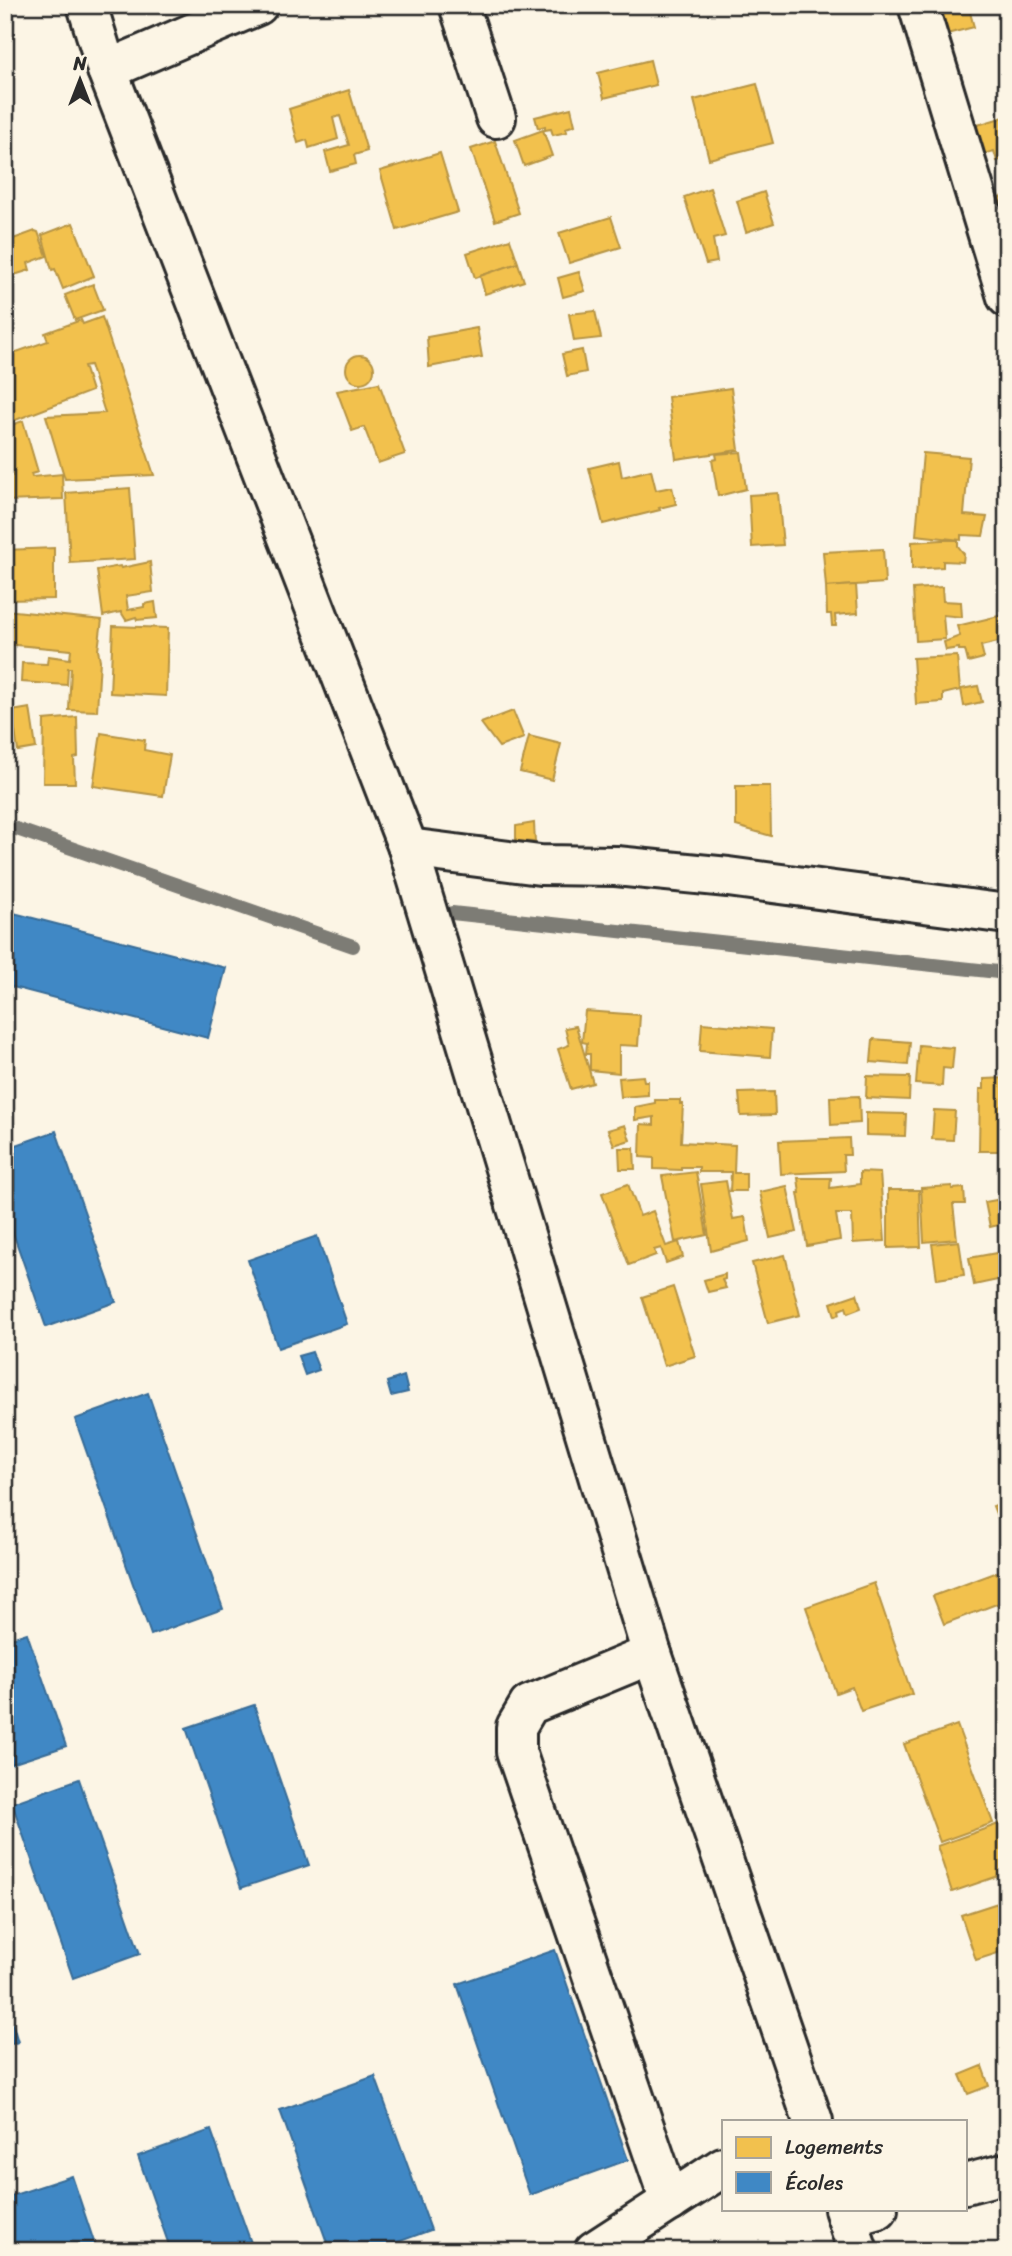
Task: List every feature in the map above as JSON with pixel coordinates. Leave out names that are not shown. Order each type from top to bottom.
[{"type":"street","points":[[87,5],[107,70],[408,848],[652,1654],[806,2118]]},
{"type":"street","points":[[107,70],[258,5]]},
{"type":"street","points":[[459,5],[496,118]]},
{"type":"street","points":[[918,5],[1007,297]]},
{"type":"street","points":[[408,848],[540,865],[617,866],[728,877],[1007,914]]},
{"type":"street","points":[[652,1654],[529,1705],[516,1727],[516,1752],[670,2202]]},
{"type":"street","points":[[594,2251],[722,2168]]},
{"type":"street","points":[[967,2183],[1007,2172]]},
{"type":"building: Logements","points":[[935,5],[968,5],[974,27],[943,35]]},
{"type":"building: Logements","points":[[994,5],[1007,5],[1007,15],[1001,18]]},
{"type":"building: Logements","points":[[650,60],[656,85],[604,98],[598,73]]},
{"type":"building: Logements","points":[[757,84],[773,143],[709,159],[694,100]]},
{"type":"building: Logements","points":[[349,90],[367,151],[354,155],[356,164],[330,171],[325,152],[349,145],[340,116],[333,118],[338,139],[309,148],[307,140],[298,143],[289,109]]},
{"type":"building: Logements","points":[[571,108],[575,125],[566,128],[567,132],[553,135],[551,129],[545,130],[545,126],[538,128],[535,117]]},
{"type":"building: Logements","points":[[1007,116],[1007,158],[997,161],[994,151],[980,155],[971,127]]},
{"type":"building: Logements","points":[[543,130],[552,156],[524,166],[515,140]]},
{"type":"building: Logements","points":[[495,141],[519,213],[495,221],[471,149]]},
{"type":"building: Logements","points":[[440,153],[458,212],[397,230],[380,171]]},
{"type":"building: Logements","points":[[710,188],[725,236],[713,239],[717,262],[706,264],[684,197]]},
{"type":"building: Logements","points":[[764,192],[774,223],[746,232],[737,201]]},
{"type":"building: Logements","points":[[1007,194],[1007,212],[998,199]]},
{"type":"building: Logements","points":[[611,217],[621,247],[569,263],[559,233]]},
{"type":"building: Logements","points":[[73,223],[94,276],[63,289],[55,269],[52,270],[42,235]]},
{"type":"building: Logements","points":[[38,232],[47,256],[28,263],[30,270],[5,278],[5,242]]},
{"type":"building: Logements","points":[[510,239],[518,263],[475,278],[467,253]]},
{"type":"building: Logements","points":[[518,263],[524,281],[485,294],[480,276]]},
{"type":"building: Logements","points":[[579,272],[585,291],[563,297],[558,278]]},
{"type":"building: Logements","points":[[93,284],[103,310],[75,320],[65,295]]},
{"type":"building: Logements","points":[[595,311],[601,338],[574,341],[569,314]]},
{"type":"building: Logements","points":[[102,317],[154,475],[65,479],[46,416],[105,413],[90,365],[84,366],[92,391],[5,424],[5,356],[48,341],[45,333],[81,320],[83,324]]},
{"type":"building: Logements","points":[[477,328],[482,357],[429,367],[427,337]]},
{"type":"building: Logements","points":[[582,350],[586,372],[567,376],[562,354]]},
{"type":"building: Logements","points":[[360,355],[370,359],[374,369],[370,379],[360,383],[350,379],[346,369],[350,359]]},
{"type":"building: Logements","points":[[379,383],[405,454],[378,463],[364,427],[352,431],[337,391]]},
{"type":"building: Logements","points":[[731,388],[739,450],[676,459],[668,397]]},
{"type":"building: Logements","points":[[23,421],[38,472],[31,474],[32,477],[62,474],[63,499],[5,501],[5,476],[13,476],[5,427]]},
{"type":"building: Logements","points":[[1007,426],[1007,452],[999,428]]},
{"type":"building: Logements","points":[[741,452],[746,489],[718,496],[712,460],[717,459],[716,454]]},
{"type":"building: Logements","points":[[923,453],[969,457],[964,515],[987,517],[983,536],[961,535],[961,540],[916,535]]},
{"type":"building: Logements","points":[[619,461],[622,477],[651,470],[656,490],[672,487],[676,504],[603,524],[589,468]]},
{"type":"building: Logements","points":[[130,488],[135,559],[70,563],[66,493]]},
{"type":"building: Logements","points":[[778,493],[783,545],[752,547],[749,495]]},
{"type":"building: Logements","points":[[958,540],[958,546],[964,554],[963,562],[943,561],[943,567],[912,569],[912,542]]},
{"type":"building: Logements","points":[[54,548],[54,599],[5,600],[5,550]]},
{"type":"building: Logements","points":[[883,549],[885,583],[826,587],[823,552]]},
{"type":"building: Logements","points":[[150,562],[153,592],[126,596],[128,610],[155,602],[157,618],[137,620],[136,617],[126,620],[121,612],[103,616],[97,570]]},
{"type":"building: Logements","points":[[856,585],[858,613],[835,615],[836,626],[832,626],[831,614],[827,614],[826,587]]},
{"type":"building: Logements","points":[[942,587],[943,601],[961,602],[962,617],[943,615],[945,639],[916,641],[913,589]]},
{"type":"building: Logements","points":[[5,610],[102,620],[98,650],[100,660],[97,711],[69,710],[71,668],[68,668],[67,685],[21,682],[22,663],[47,664],[48,656],[70,659],[71,650],[5,644]]},
{"type":"building: Logements","points":[[1007,614],[1007,640],[981,646],[984,658],[968,662],[965,650],[946,650],[944,642],[960,636],[957,626]]},
{"type":"building: Logements","points":[[113,626],[168,628],[166,696],[110,693]]},
{"type":"building: Logements","points":[[957,656],[960,690],[943,694],[943,702],[916,704],[913,658]]},
{"type":"building: Logements","points":[[978,686],[982,702],[964,706],[961,689]]},
{"type":"building: Logements","points":[[30,708],[36,748],[18,751],[12,711]]},
{"type":"building: Logements","points":[[513,711],[524,738],[499,747],[481,723]]},
{"type":"building: Logements","points":[[77,717],[78,757],[74,758],[75,783],[43,783],[44,720]]},
{"type":"building: Logements","points":[[101,733],[145,740],[144,750],[170,755],[163,796],[93,786]]},
{"type":"building: Logements","points":[[529,736],[561,744],[552,780],[520,772]]},
{"type":"building: Logements","points":[[736,786],[770,786],[771,836],[736,826]]},
{"type":"building: Logements","points":[[534,823],[535,842],[516,841],[516,826]]},
{"type":"building: Logements","points":[[585,1011],[640,1015],[638,1046],[619,1045],[619,1073],[590,1070],[590,1054],[586,1054],[587,1043],[582,1042]]},
{"type":"building: Logements","points":[[702,1023],[772,1029],[770,1057],[700,1051]]},
{"type":"building: Logements","points":[[576,1026],[593,1083],[571,1089],[558,1049],[569,1045],[565,1028]]},
{"type":"building: Logements","points":[[873,1039],[910,1042],[908,1065],[871,1062]]},
{"type":"building: Logements","points":[[919,1045],[954,1048],[952,1069],[943,1068],[942,1086],[916,1084]]},
{"type":"building: Logements","points":[[643,1076],[644,1081],[648,1081],[648,1095],[621,1097],[619,1078]]},
{"type":"building: Logements","points":[[867,1076],[910,1077],[909,1100],[866,1098]]},
{"type":"building: Logements","points":[[1007,1078],[1007,1151],[979,1151],[980,1089],[984,1089],[984,1079]]},
{"type":"building: Logements","points":[[774,1092],[775,1115],[741,1116],[739,1093]]},
{"type":"building: Logements","points":[[859,1096],[860,1123],[831,1125],[830,1097]]},
{"type":"building: Logements","points":[[655,1100],[680,1100],[680,1104],[683,1104],[681,1142],[735,1145],[734,1173],[746,1173],[746,1191],[730,1191],[731,1172],[699,1172],[699,1167],[681,1167],[681,1170],[654,1169],[654,1158],[640,1157],[641,1124],[654,1125],[654,1117],[635,1120],[635,1107],[655,1103]]},
{"type":"building: Logements","points":[[934,1110],[955,1111],[953,1140],[932,1139]]},
{"type":"building: Logements","points":[[866,1113],[906,1114],[905,1136],[866,1135]]},
{"type":"building: Logements","points":[[625,1125],[630,1140],[614,1145],[608,1130]]},
{"type":"building: Logements","points":[[849,1138],[850,1155],[843,1155],[844,1171],[781,1174],[779,1141]]},
{"type":"building: Logements","points":[[619,1148],[634,1148],[635,1169],[620,1169]]},
{"type":"building: Logements","points":[[1001,1158],[1007,1158],[1007,1188],[1001,1188]]},
{"type":"building: Logements","points":[[696,1172],[707,1235],[675,1242],[662,1176]]},
{"type":"building: Logements","points":[[860,1172],[880,1173],[885,1241],[853,1243],[852,1214],[836,1214],[840,1240],[807,1246],[798,1178],[831,1178],[830,1188],[860,1184]]},
{"type":"building: Logements","points":[[726,1181],[733,1219],[745,1217],[749,1241],[711,1251],[701,1184]]},
{"type":"building: Logements","points":[[628,1184],[640,1216],[653,1211],[666,1246],[679,1242],[683,1257],[666,1263],[661,1248],[654,1250],[656,1255],[629,1265],[602,1193]]},
{"type":"building: Logements","points":[[787,1186],[797,1232],[770,1238],[760,1192]]},
{"type":"building: Logements","points":[[952,1186],[952,1189],[964,1188],[965,1204],[953,1204],[957,1239],[924,1242],[921,1188]]},
{"type":"building: Logements","points":[[888,1190],[919,1190],[921,1247],[888,1248]]},
{"type":"building: Logements","points":[[1007,1198],[1007,1223],[990,1227],[985,1202]]},
{"type":"building: Logements","points":[[959,1241],[964,1275],[937,1279],[932,1244]]},
{"type":"building: Logements","points":[[1007,1251],[1007,1278],[974,1285],[969,1258]]},
{"type":"building: Logements","points":[[785,1255],[800,1315],[768,1323],[752,1263]]},
{"type":"building: Logements","points":[[725,1274],[725,1279],[722,1280],[726,1288],[708,1292],[704,1280]]},
{"type":"building: Logements","points":[[673,1287],[695,1356],[664,1366],[642,1297]]},
{"type":"building: Logements","points":[[857,1294],[861,1308],[848,1313],[846,1307],[839,1310],[840,1314],[835,1316],[831,1303]]},
{"type":"building: Logements","points":[[1007,1501],[1007,1533],[1004,1534],[993,1506]]},
{"type":"building: Logements","points":[[1003,1570],[1007,1581],[1007,1600],[944,1624],[933,1596]]},
{"type":"building: Logements","points":[[874,1583],[912,1694],[861,1711],[852,1687],[836,1693],[806,1607]]},
{"type":"building: Logements","points":[[957,1725],[993,1823],[940,1842],[904,1744]]},
{"type":"building: Logements","points":[[1007,1821],[1007,1873],[952,1892],[937,1846]]},
{"type":"building: Logements","points":[[1007,1900],[1007,1950],[976,1960],[961,1915]]},
{"type":"building: Logements","points":[[982,2066],[989,2086],[968,2094],[960,2075]]},
{"type":"building: Écoles","points":[[6,911],[226,968],[208,1038],[5,985]]},
{"type":"building: Écoles","points":[[56,1131],[116,1302],[46,1327],[5,1210],[5,1149]]},
{"type":"building: Écoles","points":[[317,1236],[347,1324],[278,1348],[248,1260]]},
{"type":"building: Écoles","points":[[312,1352],[319,1370],[305,1375],[298,1356]]},
{"type":"building: Écoles","points":[[404,1376],[408,1392],[391,1396],[387,1382]]},
{"type":"building: Écoles","points":[[148,1393],[223,1609],[151,1635],[75,1419]]},
{"type":"building: Écoles","points":[[27,1633],[66,1746],[5,1766],[5,1640]]},
{"type":"building: Écoles","points":[[254,1705],[309,1865],[241,1888],[186,1728]]},
{"type":"building: Écoles","points":[[79,1779],[140,1954],[73,1978],[12,1803]]},
{"type":"building: Écoles","points":[[555,1950],[628,2160],[530,2195],[457,1984]]},
{"type":"building: Écoles","points":[[5,2002],[18,2042],[5,2046]]},
{"type":"building: Écoles","points":[[375,2076],[431,2230],[373,2251],[330,2251],[280,2110]]},
{"type":"building: Écoles","points":[[211,2130],[254,2251],[171,2251],[138,2156]]},
{"type":"building: Écoles","points":[[72,2176],[97,2251],[15,2251],[5,2223],[5,2198]]},
{"type":"waterway","points":[[5,825],[353,946]]},
{"type":"waterway","points":[[452,913],[1007,973]]}]
